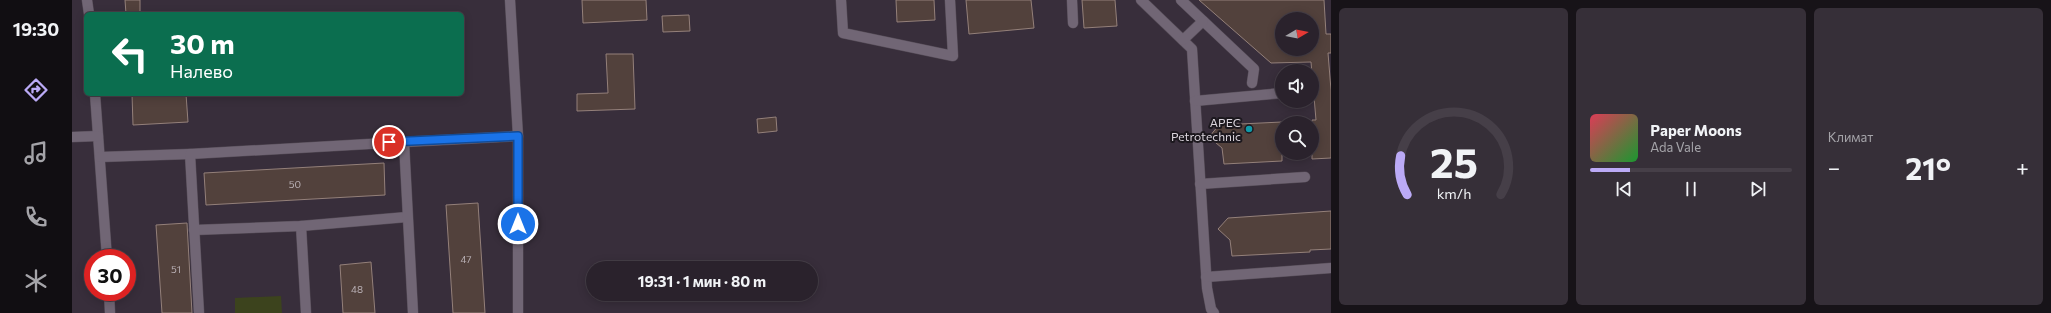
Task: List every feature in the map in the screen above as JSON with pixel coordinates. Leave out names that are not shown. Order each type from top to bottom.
[{"type":"street","points":[[87,0],[88,12]]},
{"type":"street","points":[[510,0],[518,136],[518,313]]},
{"type":"street","points":[[841,0],[843,34],[953,56],[950,0]]},
{"type":"street","points":[[1072,0],[1073,23]]},
{"type":"street","points":[[1141,0],[1192,49],[1206,278],[1211,309],[1214,313]]},
{"type":"street","points":[[1181,0],[1254,69],[1252,83]]},
{"type":"street","points":[[1183,40],[1203,22]]},
{"type":"street","points":[[1195,101],[1275,94]]},
{"type":"street","points":[[95,96],[106,249]]},
{"type":"street","points":[[72,137],[98,136]]},
{"type":"street","points":[[100,157],[190,154],[518,136]]},
{"type":"street","points":[[404,142],[413,313]]},
{"type":"street","points":[[190,154],[199,313]]},
{"type":"street","points":[[1200,184],[1304,178]]},
{"type":"street","points":[[194,230],[301,226],[407,217]]},
{"type":"street","points":[[301,226],[306,313]]},
{"type":"street","points":[[1206,278],[1331,268]]},
{"type":"street","points":[[109,301],[110,313]]},
{"type":"green space","points":[[281,296],[282,313],[235,313],[235,298]]},
{"type":"building","points":[[125,0],[140,0],[140,12],[126,12]]},
{"type":"building","points":[[582,0],[646,0],[647,20],[583,23]]},
{"type":"building","points":[[896,0],[934,0],[935,20],[897,22]]},
{"type":"building","points":[[966,0],[1031,0],[1034,28],[969,34]]},
{"type":"building","points":[[1082,0],[1115,0],[1117,26],[1084,28]]},
{"type":"building","points":[[1199,0],[1324,0],[1326,34],[1331,34],[1331,53],[1328,53],[1331,90],[1331,158],[1319,159],[1319,116],[1316,116],[1315,108],[1319,108],[1319,64],[1311,64],[1311,62],[1271,63]]},
{"type":"building","points":[[689,15],[690,31],[663,32],[662,16]]},
{"type":"building","points":[[606,54],[633,54],[635,109],[577,111],[577,94],[608,93]]},
{"type":"building","points":[[132,96],[186,96],[188,122],[133,125]]},
{"type":"building","points":[[776,117],[777,131],[758,133],[757,119]]},
{"type":"building","points":[[1275,122],[1275,160],[1282,161],[1224,164],[1222,148],[1209,137],[1219,125]]},
{"type":"building","points":[[384,163],[385,195],[206,205],[204,173]]},
{"type":"building","points":[[478,203],[485,313],[453,313],[446,205]]},
{"type":"building","points":[[1331,211],[1331,249],[1310,250],[1310,252],[1232,256],[1230,240],[1218,229],[1228,218]]},
{"type":"building","points":[[187,223],[192,313],[162,313],[156,225]]},
{"type":"building","points":[[371,262],[375,313],[343,313],[340,265]]},
{"type":"place","name":"APEC Petrotechnic","points":[[1249,129]]},
{"type":"route","points":[[389,142],[518,136],[518,224]]}]
